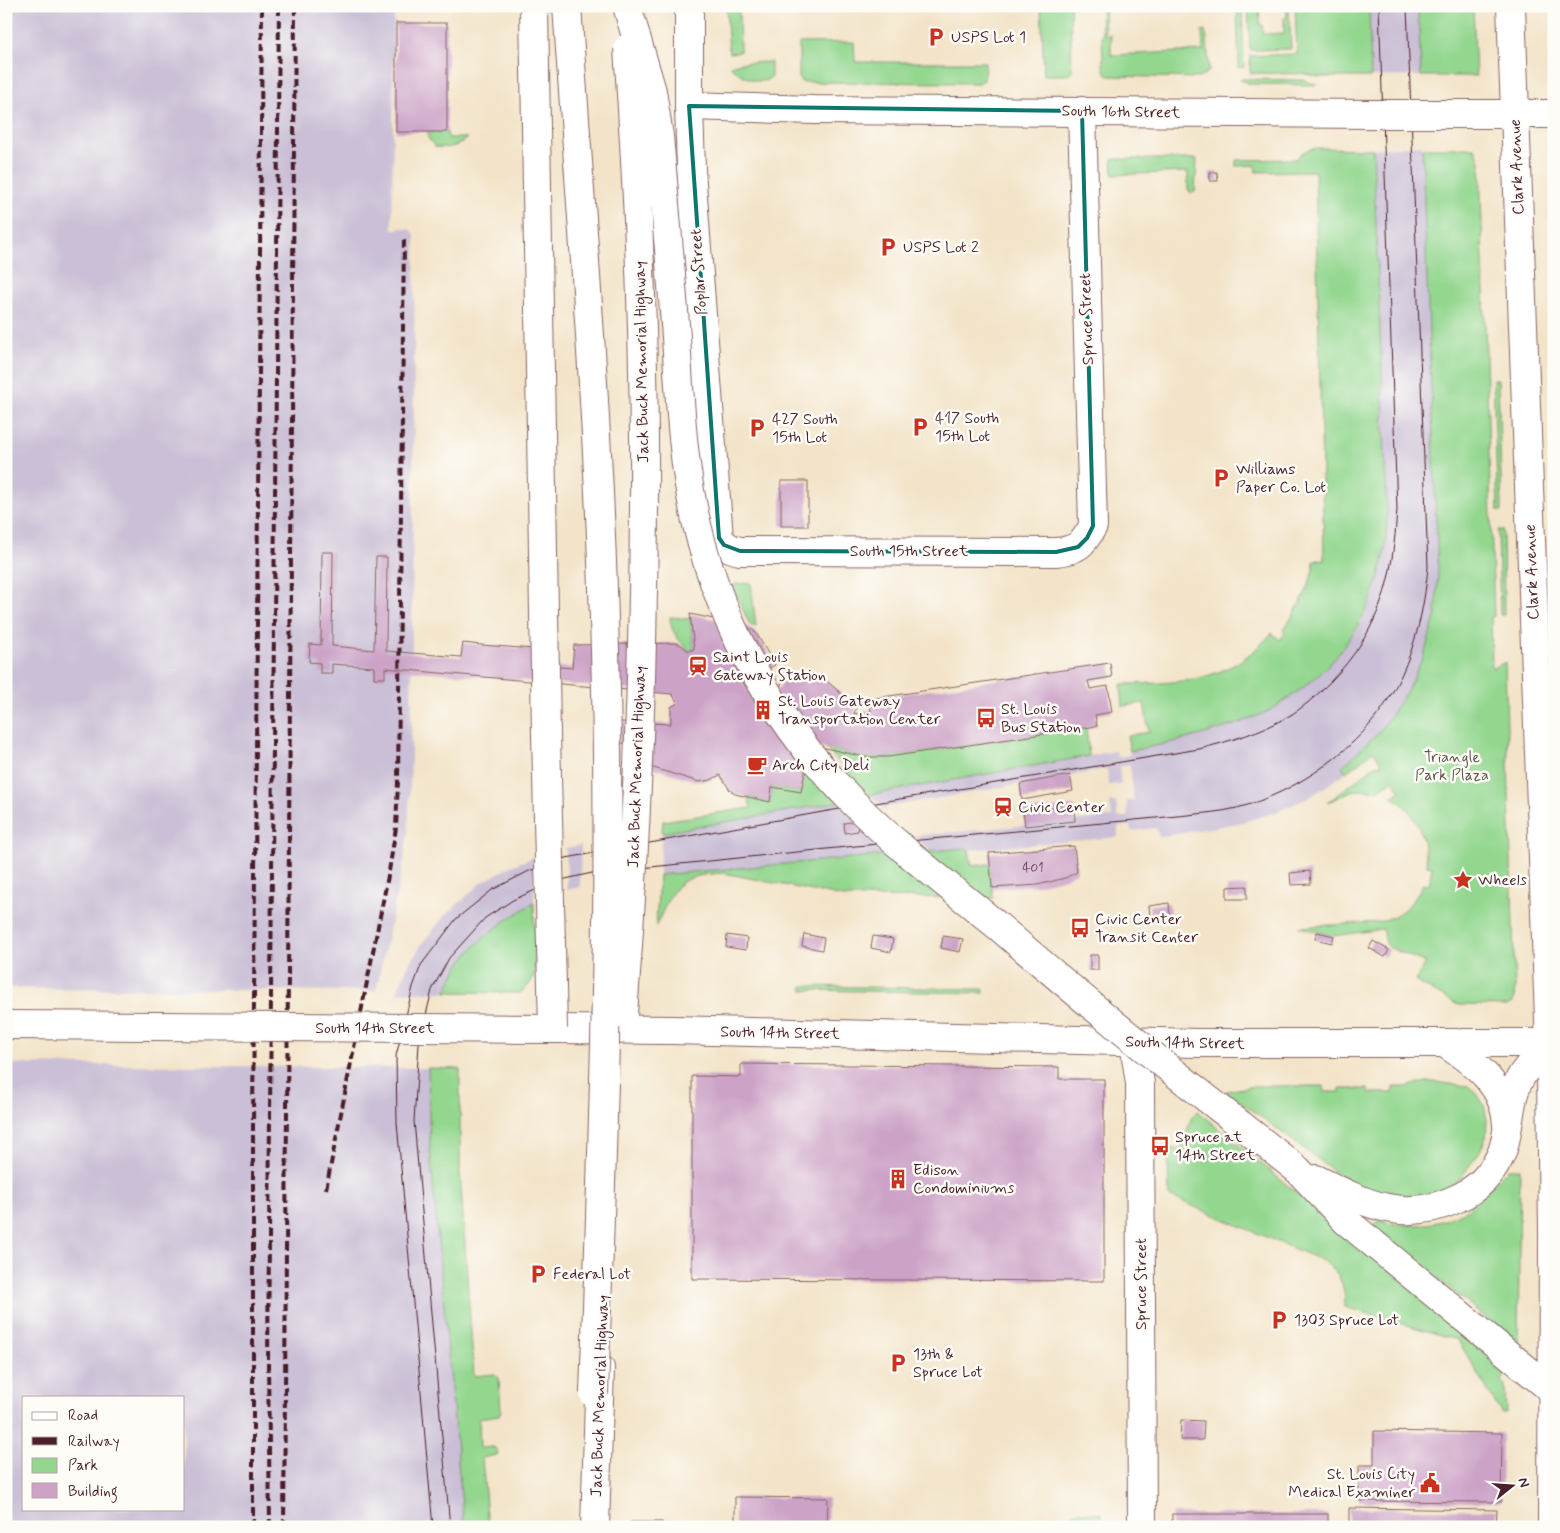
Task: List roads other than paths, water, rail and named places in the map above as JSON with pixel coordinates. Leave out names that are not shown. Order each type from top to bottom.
[{"type":"main road","points":[[534,6],[542,583],[553,1029]]},
{"type":"main road","name":"Jack Buck Memorial Highway","points":[[567,6],[594,395],[604,600],[606,703],[608,902],[593,1527]]},
{"type":"main road","points":[[626,6],[640,44],[652,91],[659,136],[683,448],[697,526],[725,610],[763,687],[812,757],[862,811],[918,861],[1088,1004],[1298,1170],[1346,1221],[1553,1391]]},
{"type":"main road","name":"Jack Buck Memorial Highway","points":[[593,1527],[605,1263],[625,992],[638,768],[644,547],[644,389],[640,259],[626,6]]},
{"type":"main road","name":"Poplar Street","points":[[689,6],[691,170],[719,538]]},
{"type":"main road","name":"Clark Avenue","points":[[1511,6],[1552,1043],[1552,1527]]},
{"type":"main road","name":"South 16th Street","points":[[689,106],[814,110],[1554,114]]},
{"type":"main road","name":"Spruce Street","points":[[1082,111],[1092,526]]},
{"type":"main road","name":"South 15th Street","points":[[719,538],[724,545],[740,551],[1056,552],[1068,551],[1078,547],[1086,538],[1092,526]]},
{"type":"main road","name":"South 14th Street","points":[[6,1025],[580,1029],[1134,1042],[1552,1043]]},
{"type":"main road","name":"Spruce Street","points":[[1134,1042],[1140,1084],[1142,1527]]},
{"type":"main road","points":[[1444,1042],[1466,1056],[1487,1077],[1504,1104],[1507,1130]]},
{"type":"main road","points":[[1298,1170],[1354,1199],[1380,1207],[1403,1211],[1420,1211],[1446,1204],[1469,1193],[1482,1183],[1495,1167],[1502,1150],[1514,1095],[1522,1076],[1535,1058],[1552,1043]]},
{"type":"tram line","points":[[433,1527],[397,1123],[396,1056],[413,987],[421,965],[456,919],[492,890],[529,871],[566,858],[828,811],[1199,749],[1234,739],[1267,727],[1300,709],[1330,682],[1361,643],[1373,623],[1387,581],[1392,558],[1397,509],[1379,6]]},
{"type":"tram line","points":[[450,1527],[414,1121],[419,1044],[432,990],[449,958],[485,918],[513,900],[542,887],[561,880],[592,873],[1188,815],[1237,808],[1282,791],[1325,765],[1363,732],[1379,713],[1392,693],[1400,678],[1417,632],[1424,600],[1428,567],[1407,6]]},
{"type":"railway","points":[[253,1527],[253,1122],[262,6]]},
{"type":"railway","points":[[270,1527],[268,1362],[279,6]]},
{"type":"railway","points":[[284,1527],[295,6]]},
{"type":"railway","points":[[326,1189],[396,828],[404,237]]},
{"type":"place","name":"USPS Lot 1","points":[[936,37]]},
{"type":"place","name":"USPS Lot 2","points":[[888,247]]},
{"type":"place","name":"417 South 15th Lot","points":[[920,427]]},
{"type":"place","name":"427 South 15th Lot","points":[[757,428]]},
{"type":"place","name":"Williams Paper Co. Lot","points":[[1221,478]]},
{"type":"place","name":"Saint Louis Gateway Station","points":[[698,666]]},
{"type":"place","name":"St. Louis Gateway Transportation Center","points":[[763,710]]},
{"type":"place","name":"St. Louis Bus Station","points":[[986,718]]},
{"type":"place","name":"Arch City Deli","points":[[757,765]]},
{"type":"place","name":"Civic Center","points":[[1003,807]]},
{"type":"place","name":"Wheels","points":[[1463,880]]},
{"type":"place","name":"Civic Center Transit Center","points":[[1080,928]]},
{"type":"place","name":"Spruce at 14th Street","points":[[1160,1146]]},
{"type":"place","name":"Edison Condominiums","points":[[898,1179]]},
{"type":"place","name":"Federal Lot","points":[[538,1274]]},
{"type":"place","name":"1303 Spruce Lot","points":[[1279,1320]]},
{"type":"place","name":"13th & Spruce Lot","points":[[898,1363]]},
{"type":"place","name":"St. Louis City Medical Examiner","points":[[1430,1483]]},
{"type":"park label","name":"Triangle Park Plaza","points":[[1452,766]]}]
